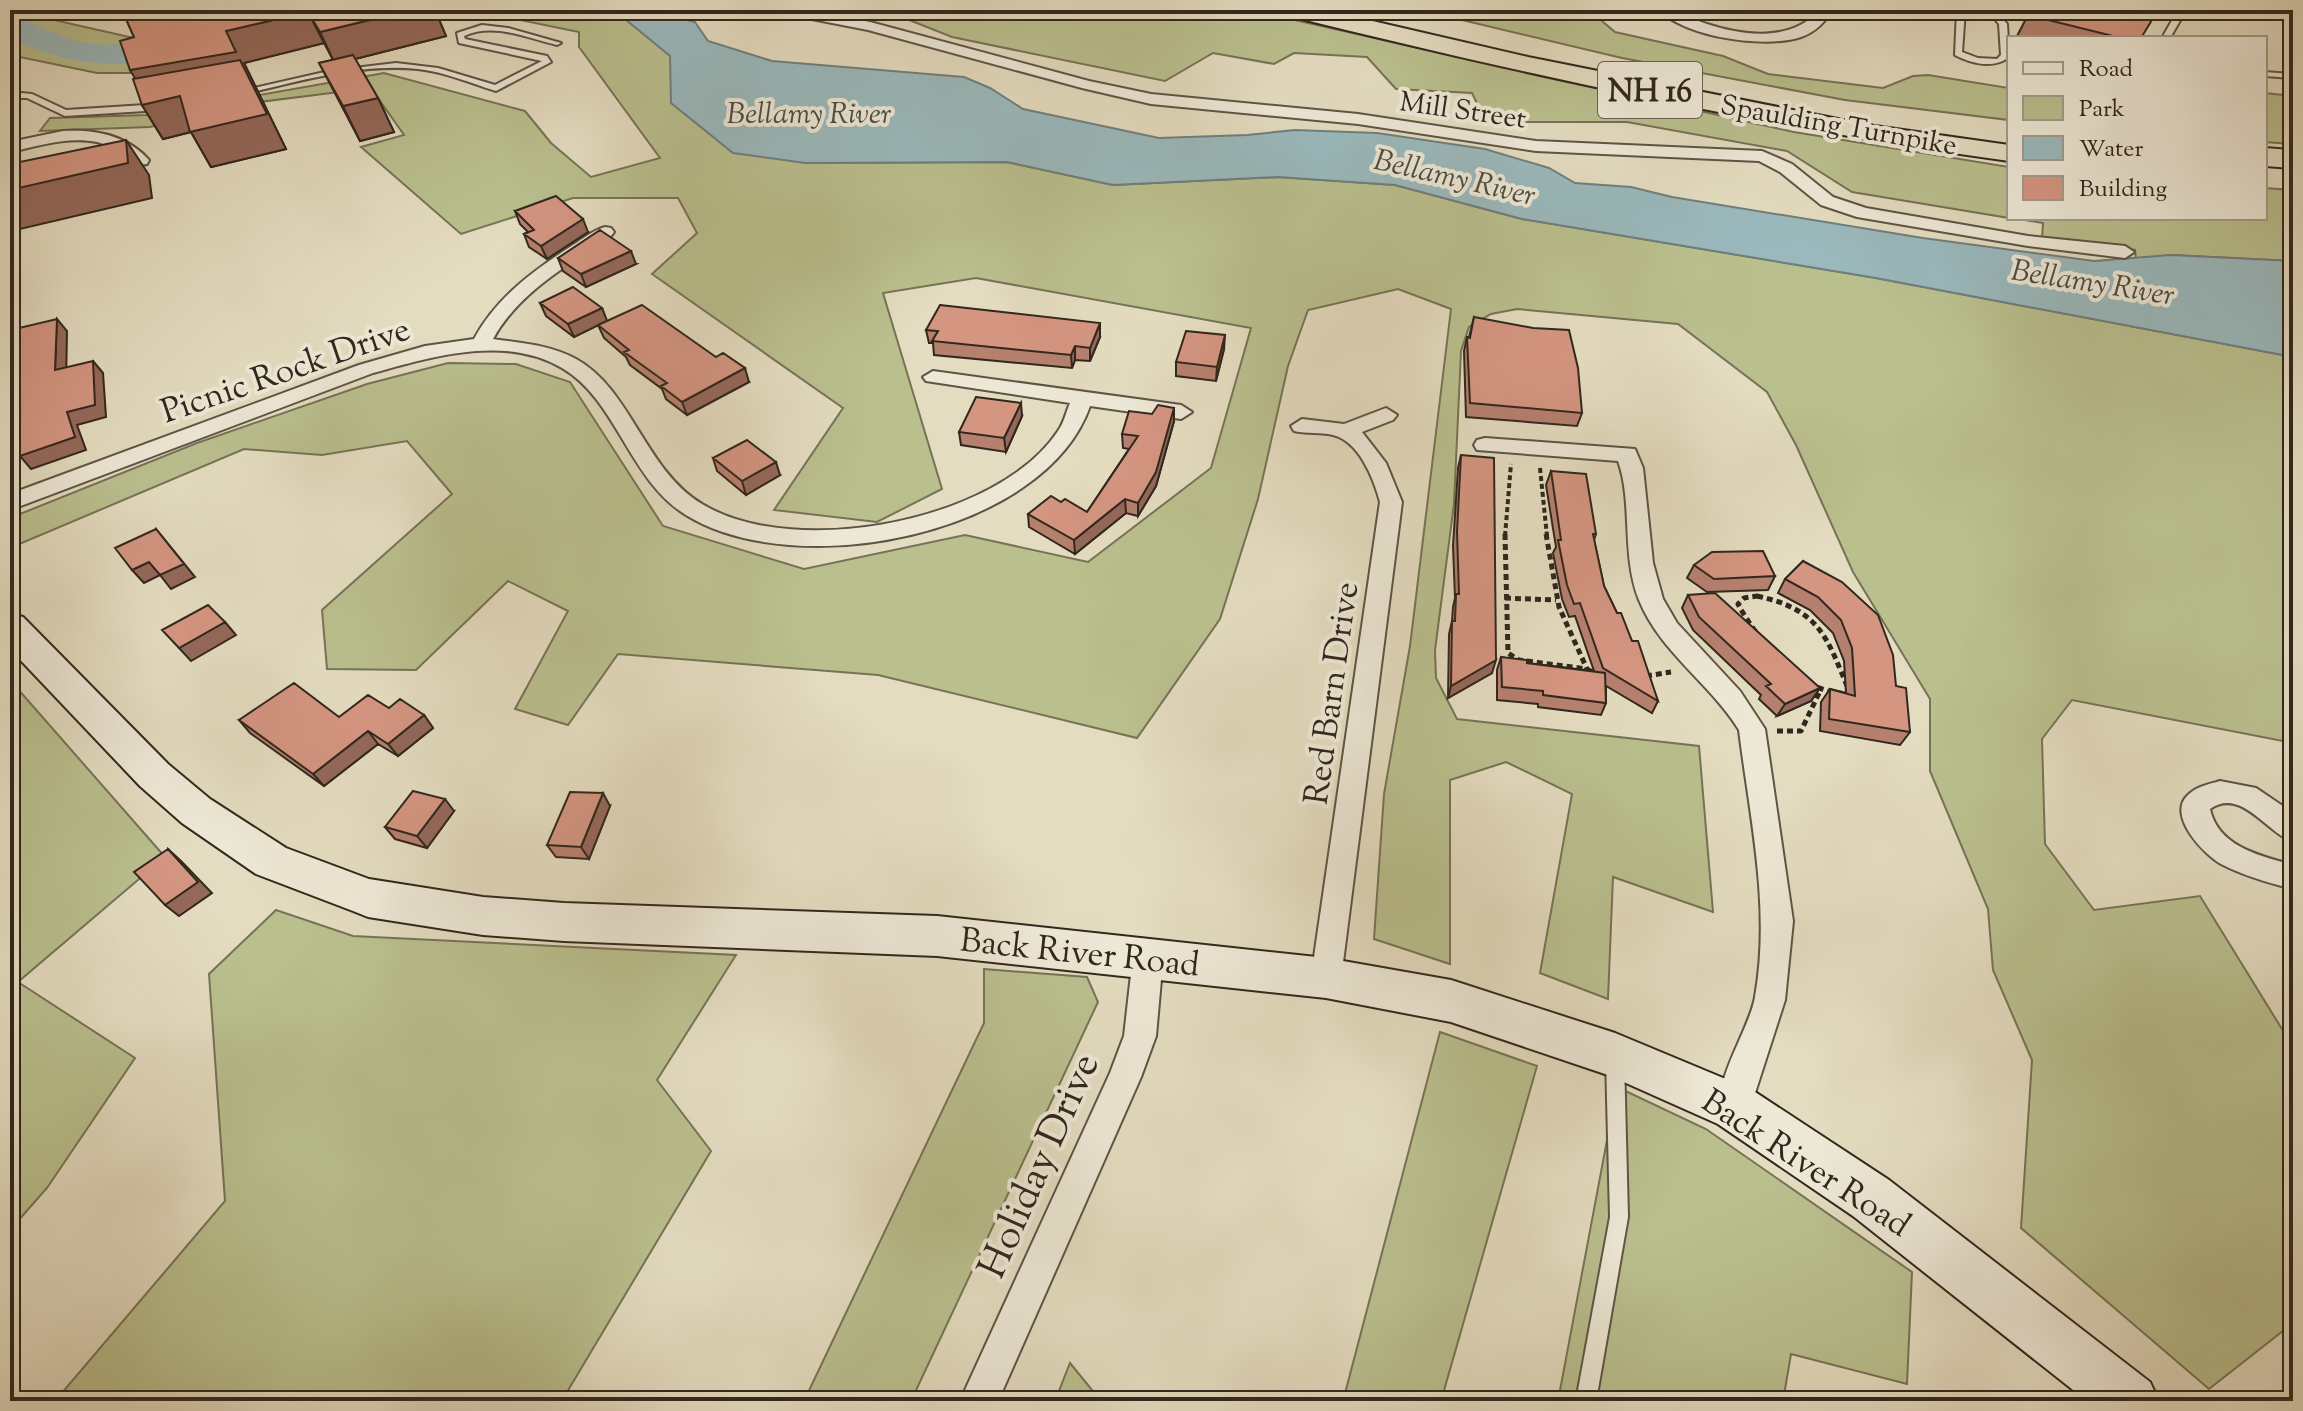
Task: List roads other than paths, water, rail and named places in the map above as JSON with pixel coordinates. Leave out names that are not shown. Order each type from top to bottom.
[{"type":"highway","name":"Spaulding Turnpike","points":[[1294,10],[1528,65],[1868,133],[2007,153]]},
{"type":"highway","name":"Spaulding Turnpike","points":[[1367,10],[1733,91],[2007,132]]},
{"type":"highway","points":[[2267,157],[2293,159]]},
{"type":"highway","points":[[2267,177],[2293,179]]},
{"type":"street","points":[[99,10],[136,10]]},
{"type":"street","name":"Mill Street","points":[[786,10],[870,26],[1087,85],[1151,99],[1358,119],[1536,146],[1762,156],[1786,168],[1827,201],[1863,213],[2028,241],[2125,252]]},
{"type":"street","points":[[1666,10],[1704,27],[1764,38],[1802,33],[1821,20],[1826,10]]},
{"type":"street","points":[[10,147],[92,135],[118,141],[141,160]]},
{"type":"street","points":[[481,344],[491,323],[518,293],[605,232]]},
{"type":"street","name":"Picnic Rock Drive","points":[[10,502],[396,359],[481,344],[532,350],[571,364],[598,387],[668,490],[696,512],[735,528],[796,538],[834,539],[902,528],[935,519],[1012,485],[1066,436],[1082,398]]},
{"type":"street","points":[[933,377],[1181,412]]},
{"type":"street","points":[[1302,426],[1346,431],[1386,415]]},
{"type":"street","name":"Red Barn Drive","points":[[1326,978],[1391,502],[1384,479],[1360,444],[1346,431]]},
{"type":"street","points":[[1498,446],[1627,454],[1632,468],[1647,587],[1658,614],[1741,708],[1752,729],[1778,921],[1770,1000],[1742,1076],[1735,1107]]},
{"type":"street","name":"Back River Road","points":[[10,626],[154,775],[196,811],[271,861],[368,898],[483,916],[937,936],[1326,978],[1451,1001],[1615,1055],[1735,1107],[1871,1198],[2131,1401]]},
{"type":"street","points":[[2293,830],[2276,814],[2251,799],[2226,790],[2207,794],[2195,805],[2196,822],[2209,840],[2230,856],[2293,877]]},
{"type":"street","name":"Holiday Drive","points":[[979,1401],[1125,1077],[1140,1036],[1148,957]]},
{"type":"lane","points":[[1961,10],[1958,53],[1974,60],[1991,62],[2000,61],[2007,55],[2003,24],[1991,10]]},
{"type":"lane","points":[[2167,36],[2182,10]]},
{"type":"lane","points":[[226,95],[362,70],[401,66],[432,69],[496,88],[547,62],[544,58],[462,41],[460,35],[472,29],[491,28],[557,43]]},
{"type":"lane","points":[[2267,74],[2293,76]]},
{"type":"lane","points":[[10,95],[29,96],[65,113],[96,114],[170,105]]},
{"type":"lane","points":[[1586,1401],[1619,1217],[1615,1055]]},
{"type":"water","name":"Bellamy River","points":[[614,10],[650,10],[695,22],[708,41],[772,61],[964,77],[990,88],[1023,109],[1159,138],[1295,130],[1377,133],[1485,149],[1549,168],[1575,183],[1631,187],[1672,197],[1923,238],[2094,261],[2171,255],[2293,261],[2293,357],[1876,278],[1522,219],[1395,185],[1278,177],[1113,185],[1007,162],[805,163],[733,153],[671,103],[670,56]]},
{"type":"waterway","name":"Bellamy River","points":[[540,10],[560,14],[609,10]]},
{"type":"waterway","name":"Bellamy River","points":[[10,25],[49,43],[91,53],[135,55],[178,49]]}]
